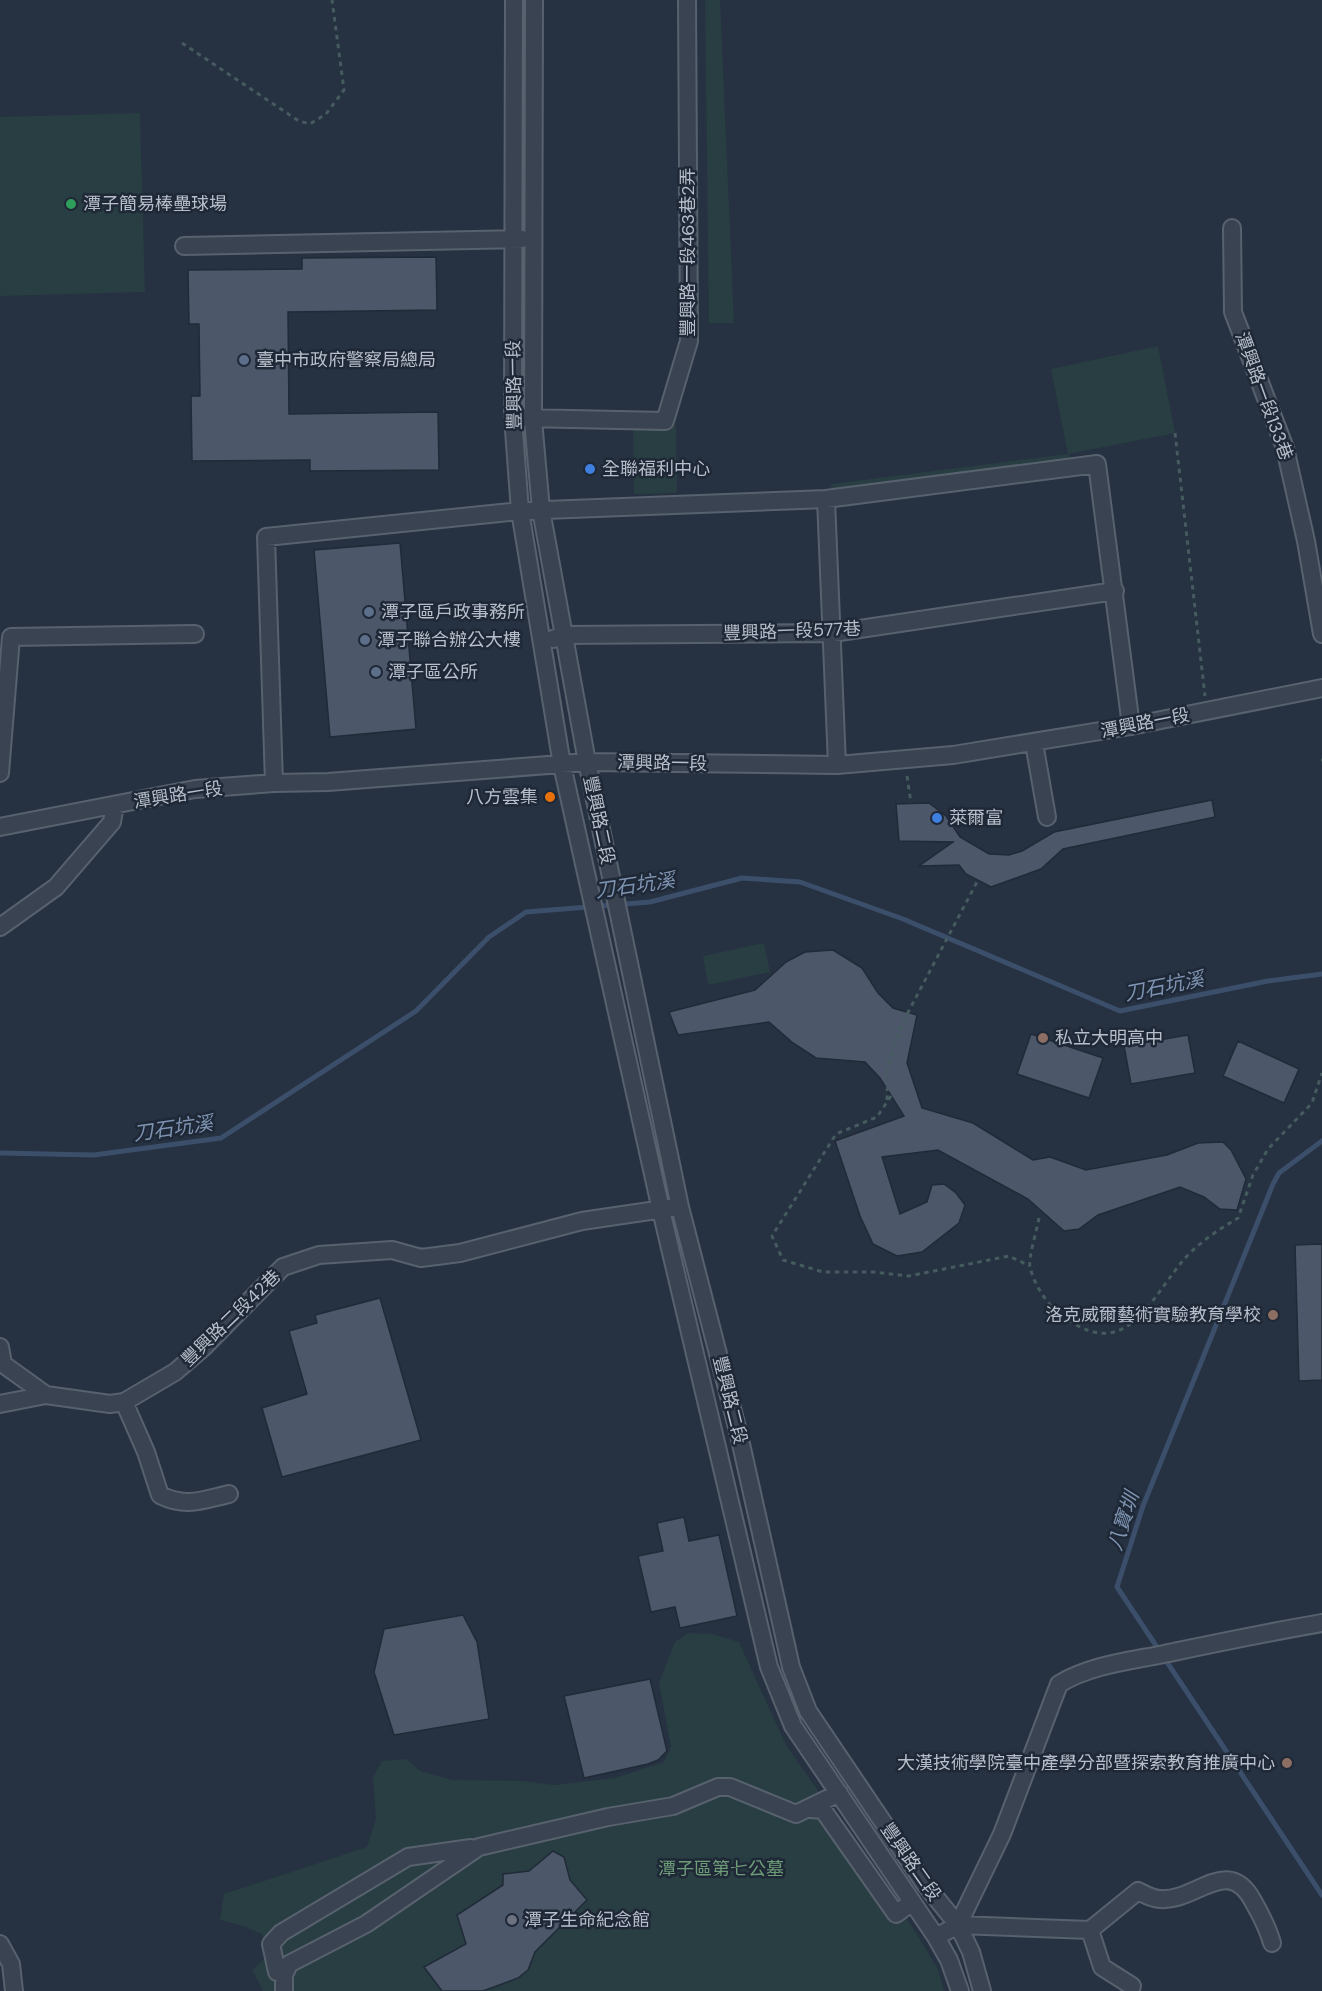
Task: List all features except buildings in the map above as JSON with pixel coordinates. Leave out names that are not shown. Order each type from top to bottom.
[{"type":"street","name":"豐興路一段","points":[[514,0],[513,417],[520,511],[562,765]]},
{"type":"street","name":"豐興路一段","points":[[534,0],[533,420],[541,510],[586,762]]},
{"type":"street","name":"豐興路一段463巷2弄","points":[[513,417],[533,420],[665,421],[689,341],[687,0]]},
{"type":"street","name":"潭興路一段133巷","points":[[1232,228],[1233,312],[1285,448],[1306,541],[1322,634]]},
{"type":"street","points":[[184,246],[532,239]]},
{"type":"street","points":[[274,783],[267,537],[520,511],[826,499],[1096,464],[1115,591],[1131,726]]},
{"type":"street","points":[[826,499],[837,765]]},
{"type":"street","name":"豐興路一段577巷","points":[[541,644],[563,635],[833,633],[1115,591]]},
{"type":"street","points":[[0,773],[11,637],[195,634]]},
{"type":"street","name":"潭興路一段","points":[[0,827],[195,789],[274,783],[328,782],[586,762],[837,765],[904,759],[1034,743],[1322,688]]},
{"type":"street","points":[[1034,743],[1047,817]]},
{"type":"street","name":"豐興路二段","points":[[586,762],[680,1207],[739,1436],[795,1678],[814,1721],[924,1883],[958,1925],[971,1952],[982,1991]]},
{"type":"street","name":"豐興路二段","points":[[562,765],[661,1210],[769,1667],[794,1726],[936,1937],[949,1960],[960,1991]]},
{"type":"street","points":[[0,927],[56,888],[112,822],[116,805]]},
{"type":"street","name":"豐興路二段42巷","points":[[124,1402],[175,1372],[203,1348],[284,1267],[319,1255],[392,1250],[421,1258],[460,1252],[582,1221],[680,1207]]},
{"type":"street","points":[[0,1347],[3,1364],[46,1395]]},
{"type":"street","points":[[0,1404],[46,1395],[110,1404],[124,1402],[146,1452],[160,1495],[176,1503],[186,1503],[229,1494]]},
{"type":"street","points":[[958,1925],[1002,1834],[1059,1684],[1072,1676],[1153,1656],[1322,1623]]},
{"type":"street","points":[[284,1983],[274,1966],[271,1944],[281,1932],[408,1857],[479,1847],[608,1817],[673,1806],[718,1786],[730,1786],[796,1814],[838,1793]]},
{"type":"street","points":[[810,1809],[823,1810],[896,1914],[912,1902]]},
{"type":"street","points":[[284,1983],[289,1964],[366,1924],[479,1847]]},
{"type":"street","points":[[936,1937],[958,1925],[1090,1930],[1138,1891],[1159,1899],[1186,1895],[1219,1880],[1233,1880],[1246,1888],[1268,1929],[1272,1943]]},
{"type":"street","points":[[1090,1930],[1102,1967],[1132,1986]]},
{"type":"street","points":[[0,1944],[11,1964],[15,1991]]},
{"type":"path","points":[[182,43],[299,121],[310,124],[326,114],[344,90],[332,0]]},
{"type":"path","points":[[1174,432],[1208,711]]},
{"type":"path","points":[[904,759],[911,803]]},
{"type":"path","points":[[887,1101],[888,1063],[922,981],[978,880]]},
{"type":"path","points":[[1039,1218],[1030,1266],[1046,1303],[1069,1322],[1098,1334],[1127,1328],[1142,1316],[1182,1261],[1217,1231],[1238,1218],[1253,1175],[1268,1149],[1312,1103],[1322,1073]]},
{"type":"path","points":[[891,1095],[877,1117],[836,1134],[772,1236],[783,1260],[823,1272],[873,1272],[909,1276],[1009,1256],[1030,1266]]},
{"type":"green space","points":[[705,0],[720,0],[734,323],[709,323]]},
{"type":"green space","name":"潭子簡易棒壘球場","points":[[140,113],[145,292],[0,296],[0,117]]},
{"type":"green space","points":[[1158,346],[1175,433],[1069,454],[1069,467],[826,499],[832,484],[1068,454],[1051,369]]},
{"type":"green space","points":[[676,425],[677,493],[634,494],[633,426]]},
{"type":"green space","points":[[764,943],[770,972],[708,985],[703,956]]},
{"type":"green space","name":"潭子區第七公墓","points":[[688,1633],[713,1634],[739,1642],[786,1745],[903,1912],[938,1969],[944,1991],[263,1991],[252,1970],[267,1956],[262,1934],[220,1920],[224,1894],[367,1847],[376,1819],[373,1777],[382,1761],[407,1759],[420,1771],[452,1780],[521,1781],[555,1785],[615,1778],[664,1762],[671,1746],[659,1683],[675,1642]]},
{"type":"waterway","name":"刀石坑溪","points":[[0,1153],[94,1155],[221,1138],[416,1011],[489,937],[526,912],[650,902],[742,878],[800,882],[903,919],[1120,1011],[1268,981],[1322,974]]},
{"type":"waterway","name":"八寶圳","points":[[1322,1141],[1279,1173],[1273,1184],[1143,1506],[1117,1587],[1322,1895]]},
{"type":"place","name":"潭子簡易棒壘球場","points":[[71,204]]},
{"type":"place","name":"臺中市政府警察局總局","points":[[244,360]]},
{"type":"place","name":"全聯福利中心","points":[[590,469]]},
{"type":"place","name":"潭子區戶政事務所","points":[[369,612]]},
{"type":"place","name":"潭子聯合辦公大樓","points":[[365,640]]},
{"type":"place","name":"潭子區公所","points":[[376,672]]},
{"type":"place","name":"八方雲集","points":[[550,797]]},
{"type":"place","name":"萊爾富","points":[[937,818]]},
{"type":"place","name":"私立大明高中","points":[[1043,1038]]},
{"type":"place","name":"洛克威爾藝術實驗教育學校","points":[[1273,1315]]},
{"type":"place","name":"大漢技術學院臺中產學分部暨探索教育推廣中心","points":[[1287,1763]]},
{"type":"place","name":"潭子生命紀念館","points":[[512,1920]]}]
